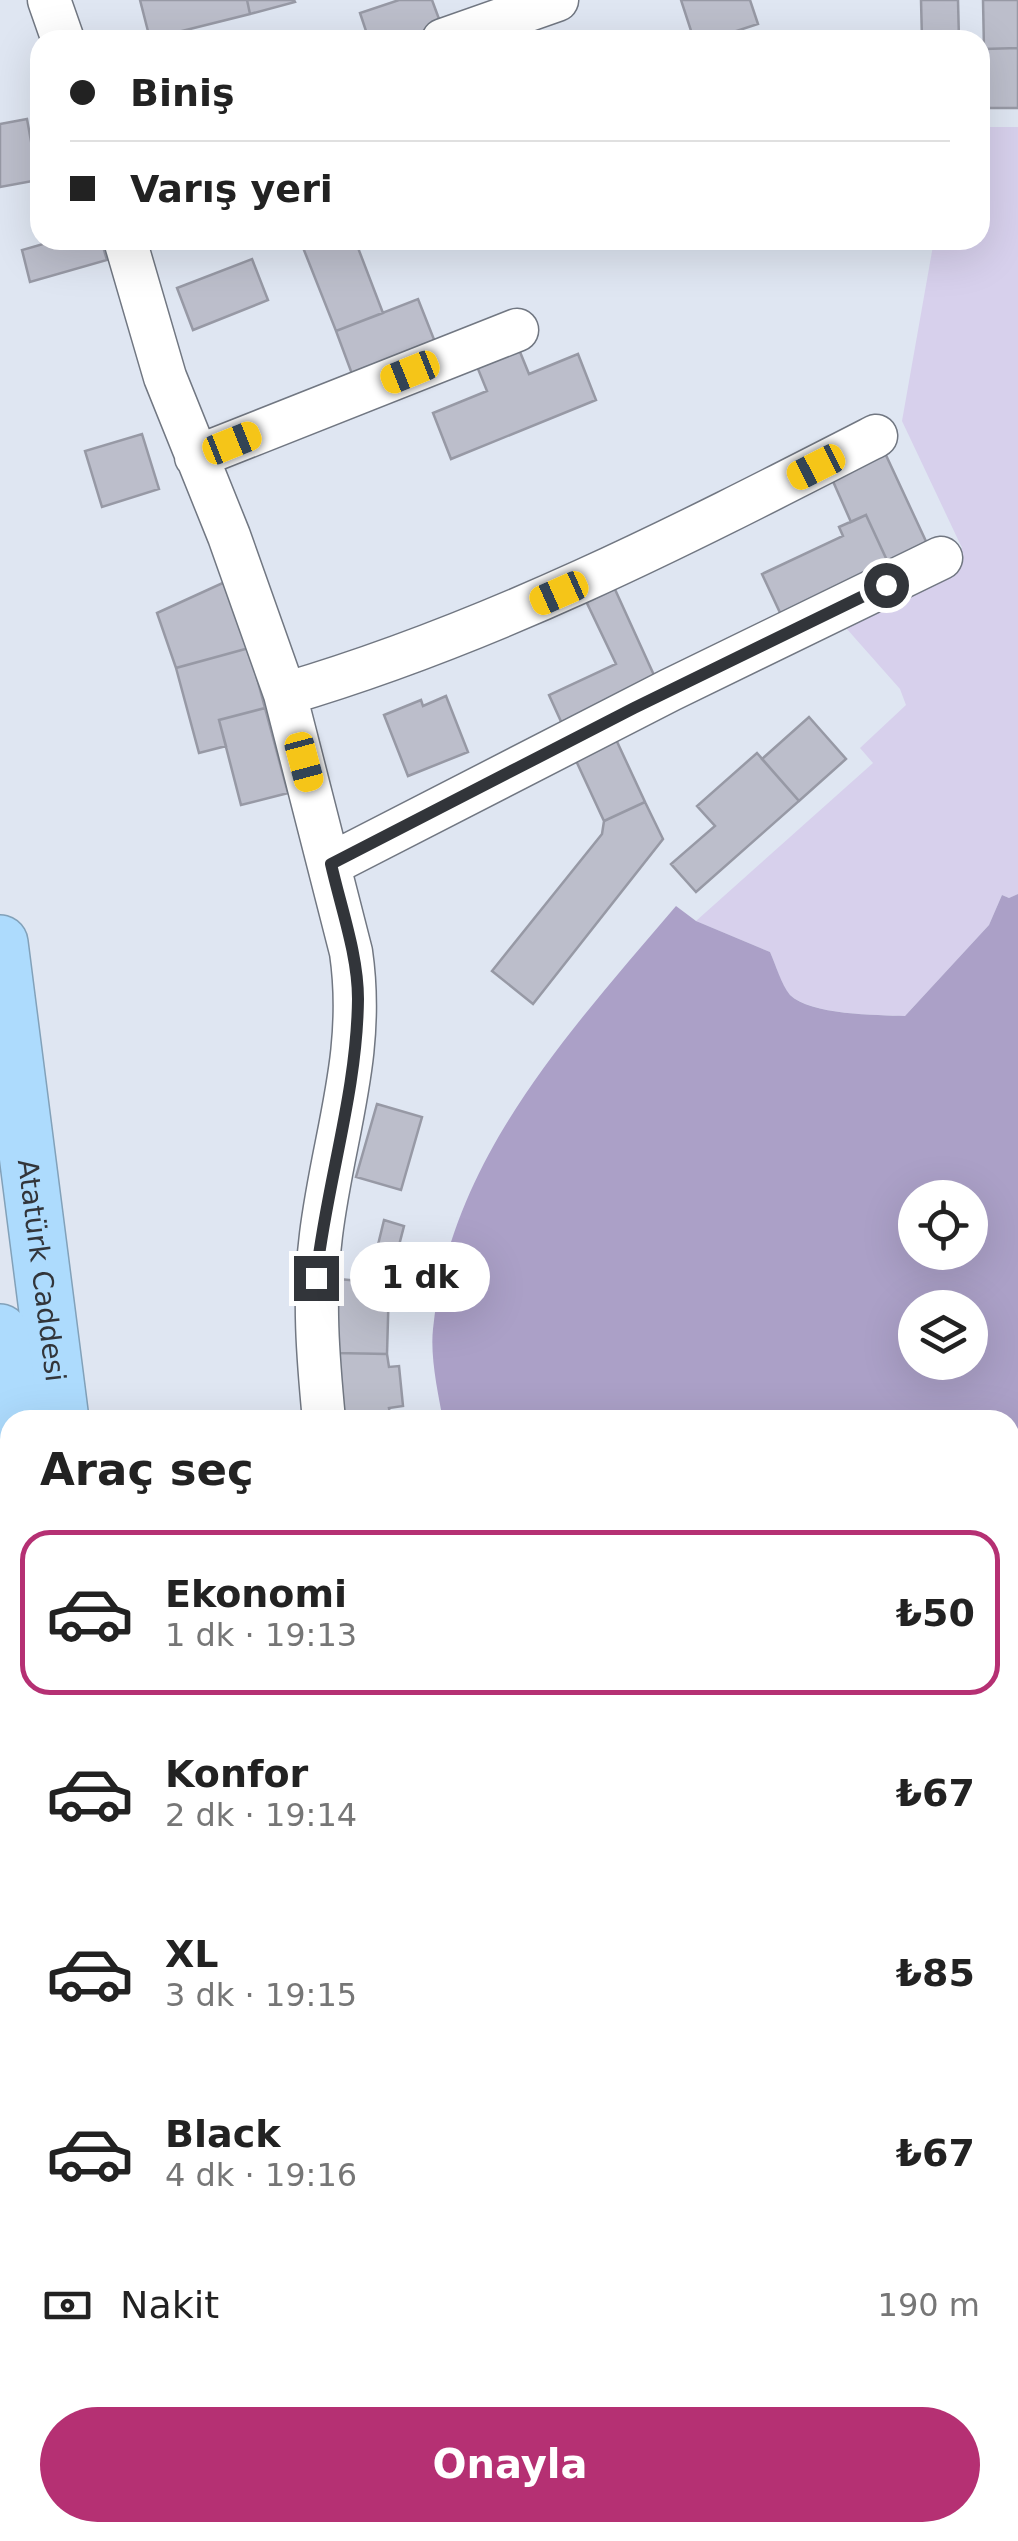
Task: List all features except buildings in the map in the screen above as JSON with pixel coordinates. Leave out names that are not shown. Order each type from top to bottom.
[{"type":"highway","name":"Atatürk Caddesi","points":[[0,943],[60,1410]]},
{"type":"street","points":[[50,0],[59,30]]},
{"type":"street","points":[[472,30],[557,0]]},
{"type":"street","points":[[128,250],[165,377],[230,536],[285,694],[352,952],[358,995],[352,1066],[316,1278],[323,1410]]},
{"type":"street","points":[[196,458],[517,330]]},
{"type":"street","points":[[285,694],[426,649],[532,605],[613,569],[876,436]]},
{"type":"street","points":[[331,864],[652,699],[942,558]]},
{"type":"shaded area","points":[[990,127],[1018,127],[1018,894],[1009,898],[1002,895],[989,925],[905,1016],[828,1010],[800,1002],[781,980],[770,952],[696,921],[873,763],[860,748],[906,705],[900,689],[831,611],[962,548],[902,421],[932,250],[990,250]]},
{"type":"shaded area","points":[[1018,894],[1018,1410],[441,1410],[433,1329],[444,1267],[463,1208],[490,1153],[557,1049],[676,906],[696,921],[770,952],[787,991],[800,1002],[844,1013],[905,1016],[989,925],[1002,895],[1009,898]]},
{"type":"route","points":[[316,1278],[355,1046],[358,995],[331,864],[634,708],[886,585]]}]
